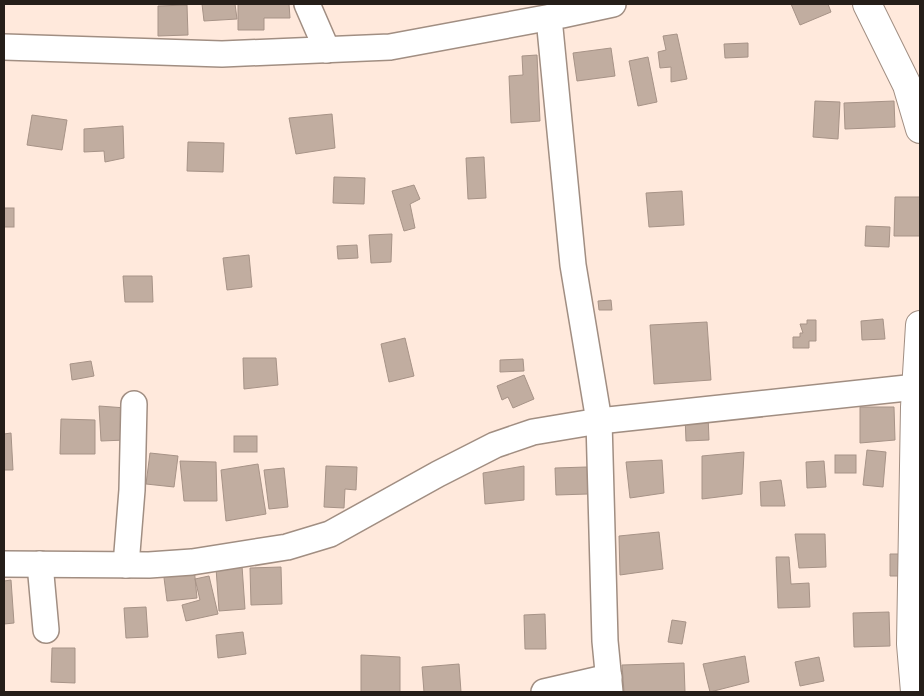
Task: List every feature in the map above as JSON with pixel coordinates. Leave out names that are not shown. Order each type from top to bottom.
[{"type":"main road","points":[[868,4],[907,86],[919,118]]},
{"type":"main road","points":[[915,692],[912,644],[920,325]]},
{"type":"street","points":[[307,4],[327,50]]},
{"type":"street","points":[[4,47],[222,54],[390,47],[549,18],[613,4]]},
{"type":"street","points":[[544,692],[610,685],[605,641],[599,421],[573,265],[549,18]]},
{"type":"street","points":[[4,564],[126,565],[192,562],[287,547],[311,541],[352,523],[438,474],[512,438],[559,426],[918,373]]},
{"type":"street","points":[[126,565],[132,490],[134,404]]},
{"type":"street","points":[[40,564],[46,630]]},
{"type":"building","points":[[202,4],[235,4],[237,19],[204,21]]},
{"type":"building","points":[[238,4],[289,4],[290,18],[264,18],[264,30],[238,30]]},
{"type":"building","points":[[791,4],[828,4],[831,12],[800,25]]},
{"type":"building","points":[[187,5],[188,35],[158,36],[158,6]]},
{"type":"building","points":[[677,34],[687,79],[671,82],[671,67],[660,68],[658,52],[666,50],[663,36]]},
{"type":"building","points":[[748,43],[748,57],[725,58],[724,44]]},
{"type":"building","points":[[611,48],[615,76],[577,81],[573,53]]},
{"type":"building","points":[[537,55],[540,121],[511,123],[509,76],[523,75],[522,56]]},
{"type":"building","points":[[648,57],[657,102],[638,106],[629,61]]},
{"type":"building","points":[[815,101],[840,102],[838,139],[813,137]]},
{"type":"building","points":[[894,101],[895,127],[845,129],[844,103]]},
{"type":"building","points":[[332,114],[335,148],[296,154],[289,118]]},
{"type":"building","points":[[32,115],[67,120],[62,150],[27,145]]},
{"type":"building","points":[[123,126],[124,158],[105,162],[104,151],[84,152],[84,129]]},
{"type":"building","points":[[188,142],[224,143],[223,172],[187,171]]},
{"type":"building","points":[[484,157],[486,198],[468,199],[466,158]]},
{"type":"building","points":[[334,177],[365,178],[364,204],[333,203]]},
{"type":"building","points":[[414,185],[420,199],[410,204],[415,228],[404,231],[392,191]]},
{"type":"building","points":[[682,191],[684,225],[649,227],[646,193]]},
{"type":"building","points":[[895,197],[920,197],[920,236],[894,236]]},
{"type":"building","points":[[4,208],[14,208],[14,227],[4,227]]},
{"type":"building","points":[[866,226],[890,227],[889,247],[865,246]]},
{"type":"building","points":[[392,234],[391,262],[371,263],[369,235]]},
{"type":"building","points":[[357,245],[358,258],[338,259],[337,246]]},
{"type":"building","points":[[249,255],[252,287],[227,290],[223,258]]},
{"type":"building","points":[[123,276],[152,276],[153,302],[125,302]]},
{"type":"building","points":[[611,300],[612,310],[599,310],[598,301]]},
{"type":"building","points":[[883,319],[885,339],[862,340],[861,321]]},
{"type":"building","points":[[807,320],[816,320],[816,341],[809,341],[809,348],[793,348],[793,337],[800,337],[800,333],[803,333],[800,324],[807,324]]},
{"type":"building","points":[[707,322],[711,380],[654,384],[650,325]]},
{"type":"building","points":[[405,338],[414,376],[389,382],[381,344]]},
{"type":"building","points":[[243,358],[276,358],[278,385],[244,389]]},
{"type":"building","points":[[523,359],[524,371],[500,372],[500,360]]},
{"type":"building","points":[[91,361],[94,376],[72,380],[70,364]]},
{"type":"building","points":[[524,375],[534,399],[513,408],[508,397],[502,400],[497,386]]},
{"type":"building","points":[[99,406],[126,408],[126,440],[101,441]]},
{"type":"building","points":[[860,407],[894,407],[895,440],[860,443]]},
{"type":"building","points":[[708,415],[709,440],[686,441],[685,416]]},
{"type":"building","points":[[61,419],[95,420],[95,454],[60,454]]},
{"type":"building","points":[[11,433],[13,470],[4,470],[4,434]]},
{"type":"building","points":[[234,436],[257,436],[257,452],[234,452]]},
{"type":"building","points":[[867,450],[886,452],[883,487],[863,485]]},
{"type":"building","points":[[744,452],[742,494],[702,499],[702,456]]},
{"type":"building","points":[[150,453],[178,456],[174,487],[146,484]]},
{"type":"building","points":[[835,455],[856,455],[856,473],[835,473]]},
{"type":"building","points":[[662,460],[664,493],[630,498],[626,462]]},
{"type":"building","points":[[180,461],[216,462],[217,501],[184,501]]},
{"type":"building","points":[[824,461],[826,487],[807,488],[806,462]]},
{"type":"building","points":[[258,464],[266,514],[226,521],[221,470]]},
{"type":"building","points":[[326,466],[357,467],[356,490],[345,489],[344,508],[324,507]]},
{"type":"building","points":[[524,466],[524,500],[485,504],[483,473]]},
{"type":"building","points":[[587,467],[588,494],[556,495],[555,468]]},
{"type":"building","points":[[284,468],[288,507],[269,509],[264,470]]},
{"type":"building","points":[[781,480],[785,506],[761,506],[760,482]]},
{"type":"building","points":[[659,532],[663,569],[620,575],[619,536]]},
{"type":"building","points":[[795,534],[825,534],[826,567],[799,568]]},
{"type":"building","points":[[890,554],[905,554],[906,576],[890,576]]},
{"type":"building","points":[[776,557],[789,557],[791,584],[809,583],[810,607],[778,608]]},
{"type":"building","points":[[242,566],[245,609],[219,611],[216,568]]},
{"type":"building","points":[[194,567],[197,598],[167,601],[163,570]]},
{"type":"building","points":[[281,567],[282,604],[251,605],[250,568]]},
{"type":"building","points":[[209,576],[218,614],[186,621],[182,605],[200,600],[195,579]]},
{"type":"building","points":[[11,580],[14,623],[4,624],[4,581]]},
{"type":"building","points":[[146,607],[148,637],[126,638],[124,608]]},
{"type":"building","points":[[889,612],[890,646],[854,647],[853,613]]},
{"type":"building","points":[[545,614],[546,649],[525,649],[524,615]]},
{"type":"building","points":[[672,620],[686,622],[682,644],[668,642]]},
{"type":"building","points":[[243,632],[246,654],[218,658],[216,635]]},
{"type":"building","points":[[52,648],[75,648],[75,683],[51,682]]},
{"type":"building","points":[[361,655],[400,657],[400,692],[361,692]]},
{"type":"building","points":[[745,656],[749,682],[710,692],[703,664]]},
{"type":"building","points":[[819,657],[824,681],[800,686],[795,662]]},
{"type":"building","points":[[684,663],[685,692],[624,692],[622,665]]},
{"type":"building","points":[[459,664],[461,692],[424,692],[422,667]]}]
